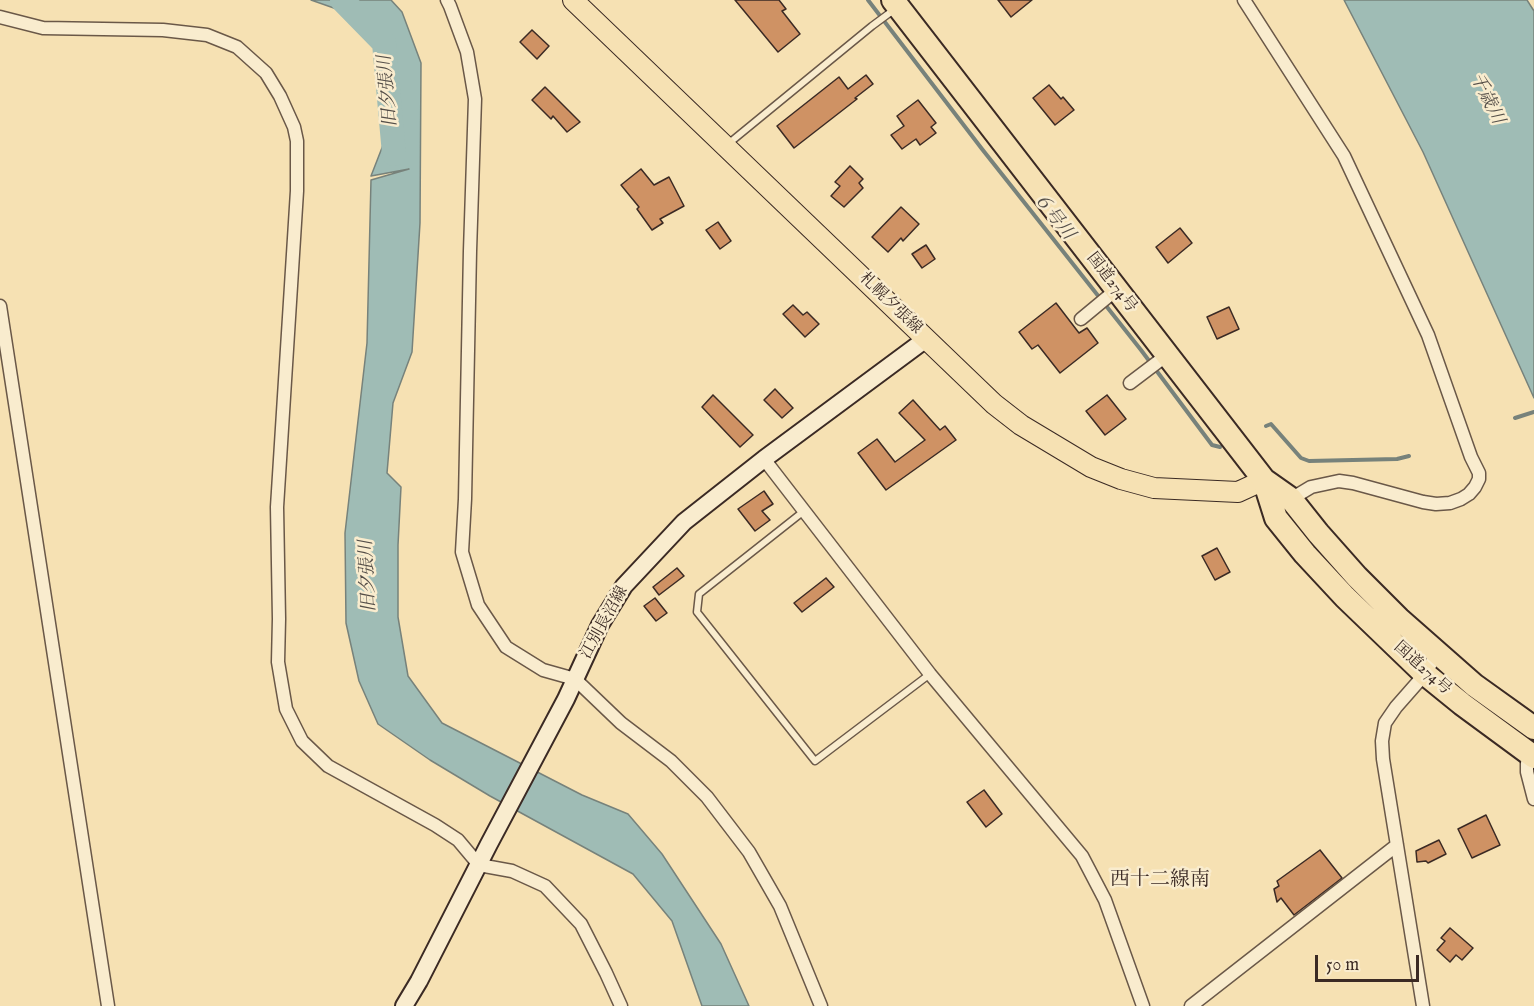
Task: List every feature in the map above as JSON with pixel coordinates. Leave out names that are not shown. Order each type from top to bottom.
[{"type":"highway","name":"国道274号","points":[[894,6],[1163,358],[1264,480],[1291,499],[1357,577],[1399,619],[1474,685],[1534,728]]},
{"type":"highway","name":"国道274号","points":[[1264,480],[1276,518],[1305,554],[1361,613],[1425,674],[1462,705],[1533,754]]},
{"type":"main road","name":"札幌夕張線","points":[[573,0],[994,404],[1021,425],[1091,467],[1121,479],[1154,488],[1238,492],[1264,480]]},
{"type":"main road","name":"江別長沼線","points":[[404,1006],[566,699],[600,625],[624,586],[684,522],[764,459],[926,339]]},
{"type":"street","points":[[447,0],[467,52],[475,99],[462,552],[478,605],[506,647],[543,670],[575,679],[621,723],[670,761],[707,797],[749,852],[780,906],[821,1006]]},
{"type":"street","points":[[1244,0],[1344,156],[1428,335],[1471,457],[1479,473],[1479,479],[1469,494],[1461,500],[1450,503],[1423,502],[1353,483],[1339,482],[1311,487],[1291,499]]},
{"type":"street","points":[[0,17],[43,28],[163,30],[207,35],[237,47],[266,73],[294,126],[297,141],[297,191],[277,507],[278,662],[286,709],[302,741],[328,766],[458,840],[479,865],[512,871],[545,886],[581,924],[621,1006]]},
{"type":"street","points":[[1081,319],[1113,293]]},
{"type":"street","points":[[0,306],[108,1006]]},
{"type":"street","points":[[1130,383],[1163,358]]},
{"type":"street","points":[[764,459],[930,674],[1082,856],[1105,900],[1143,1006]]},
{"type":"street","points":[[1422,1006],[1382,741],[1385,723],[1425,674],[1437,653]]},
{"type":"street","points":[[1533,754],[1527,764],[1527,772],[1534,799]]},
{"type":"street","points":[[1191,1006],[1397,845]]},
{"type":"lane","points":[[725,146],[872,27],[894,6]]},
{"type":"lane","points":[[804,511],[699,594],[697,612],[814,761],[930,674]]},
{"type":"water","points":[[311,0],[391,0],[402,12],[421,63],[420,223],[412,352],[393,403],[387,473],[401,487],[398,617],[408,676],[442,723],[582,795],[628,814],[662,854],[721,944],[749,1006],[702,1006],[672,921],[633,874],[490,796],[430,760],[378,724],[359,681],[346,623],[345,533],[367,343],[371,180],[409,169],[371,176],[399,104],[395,68],[348,13]]},
{"type":"water","name":"千歳川","points":[[1344,0],[1527,0],[1534,11],[1534,398],[1423,152]]},
{"type":"building","points":[[735,0],[779,0],[786,9],[782,11],[800,34],[778,52]]},
{"type":"building","points":[[998,0],[1032,0],[1011,17]]},
{"type":"building","points":[[532,30],[549,46],[537,59],[520,42]]},
{"type":"building","points":[[866,75],[873,84],[794,148],[777,126],[839,77],[848,89]]},
{"type":"building","points":[[1049,85],[1074,110],[1055,125],[1033,98]]},
{"type":"building","points":[[545,87],[580,122],[567,132],[553,116],[551,119],[532,100]]},
{"type":"building","points":[[918,100],[936,123],[931,127],[936,133],[920,145],[916,139],[902,149],[891,135],[904,126],[897,116]]},
{"type":"building","points":[[850,166],[863,179],[859,183],[863,188],[844,207],[831,196],[840,186],[835,182]]},
{"type":"building","points":[[641,169],[654,185],[669,177],[684,206],[660,219],[663,223],[652,230],[637,209],[639,207],[621,185]]},
{"type":"building","points":[[901,207],[919,224],[903,241],[901,238],[888,252],[872,237]]},
{"type":"building","points":[[718,222],[731,241],[720,249],[706,230]]},
{"type":"building","points":[[1180,228],[1192,243],[1168,263],[1156,247]]},
{"type":"building","points":[[926,245],[935,259],[922,268],[912,254]]},
{"type":"building","points":[[1056,303],[1079,333],[1087,328],[1098,343],[1060,373],[1038,345],[1032,349],[1019,332]]},
{"type":"building","points":[[793,305],[803,315],[807,312],[819,324],[805,337],[783,314]]},
{"type":"building","points":[[1229,307],[1239,329],[1217,339],[1207,317]]},
{"type":"building","points":[[775,389],[793,408],[782,418],[764,400]]},
{"type":"building","points":[[713,395],[753,435],[740,447],[702,407]]},
{"type":"building","points":[[1107,395],[1126,419],[1105,435],[1086,411]]},
{"type":"building","points":[[913,400],[940,430],[945,426],[956,440],[886,490],[858,453],[877,439],[895,462],[925,440],[899,413]]},
{"type":"building","points":[[764,491],[773,504],[762,511],[770,520],[755,531],[738,509]]},
{"type":"building","points":[[1217,548],[1230,572],[1215,580],[1202,556]]},
{"type":"building","points":[[677,568],[684,576],[659,595],[653,587]]},
{"type":"building","points":[[826,578],[834,587],[802,612],[794,603]]},
{"type":"building","points":[[655,598],[667,613],[656,621],[644,606]]},
{"type":"building","points":[[984,790],[1002,814],[986,827],[967,802]]},
{"type":"building","points":[[1486,815],[1500,845],[1472,858],[1458,829]]},
{"type":"building","points":[[1439,840],[1446,854],[1428,863],[1426,861],[1417,862],[1416,851]]},
{"type":"building","points":[[1320,850],[1342,878],[1294,915],[1281,898],[1277,902],[1274,889],[1279,886],[1277,881]]},
{"type":"building","points":[[1450,928],[1473,948],[1462,960],[1456,955],[1450,962],[1437,950],[1445,941],[1441,938]]},
{"type":"waterway","name":"旧夕張川","points":[[342,0],[384,43],[394,154]]},
{"type":"waterway","name":"６号川","points":[[868,0],[1141,350],[1212,445],[1220,447]]},
{"type":"waterway","name":"６号川","points":[[1515,418],[1534,412]]},
{"type":"waterway","name":"６号川","points":[[1266,426],[1271,424],[1301,458],[1309,461],[1397,459],[1409,456]]},
{"type":"district","name":"西十二線南","points":[[1160,881]]}]
